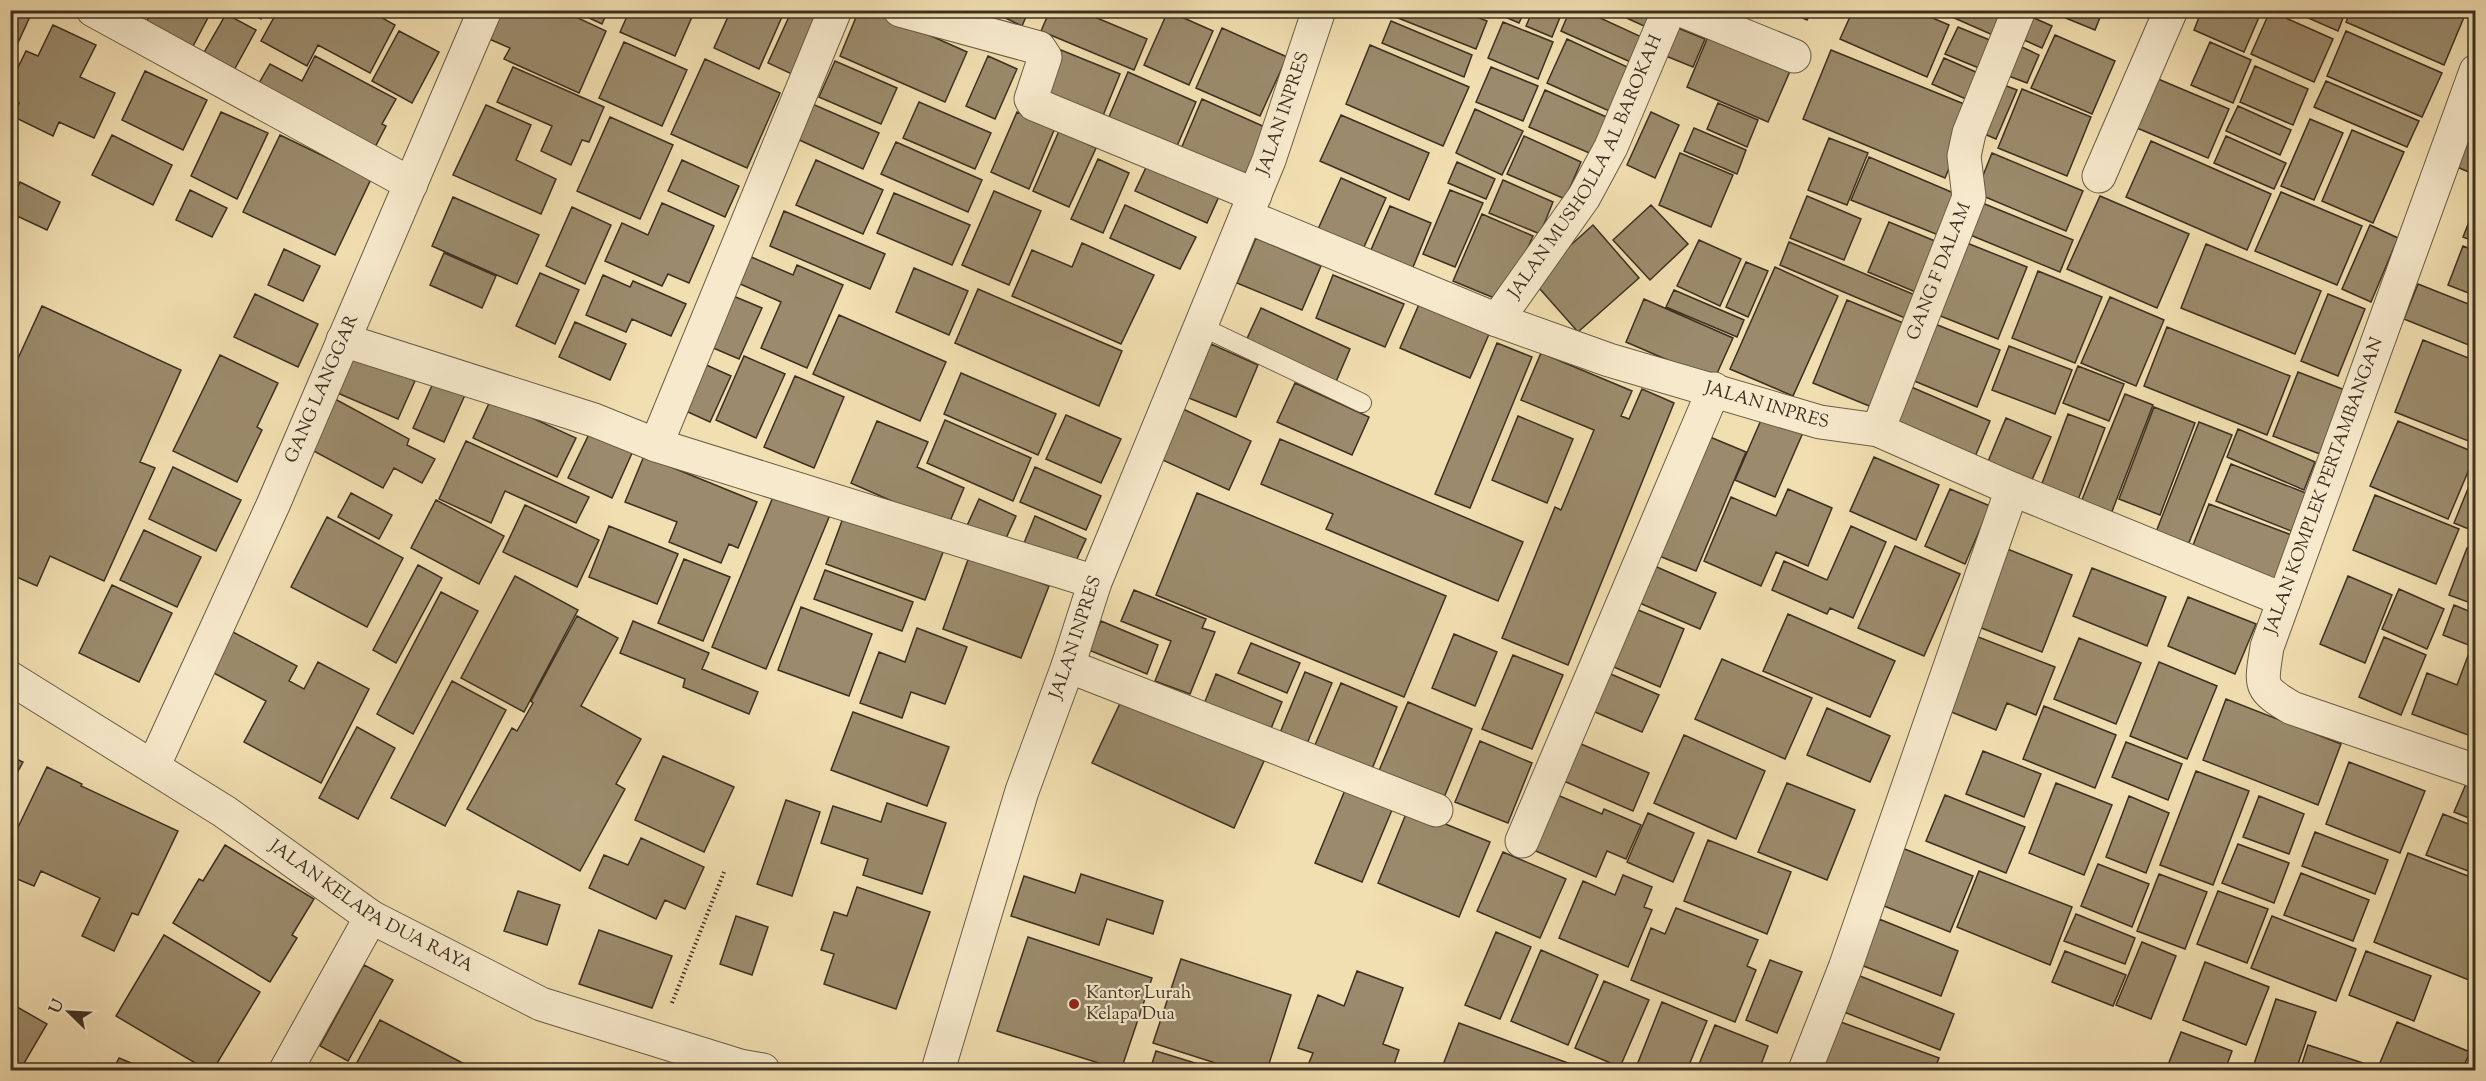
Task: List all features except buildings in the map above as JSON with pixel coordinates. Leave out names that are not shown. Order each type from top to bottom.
[{"type":"street","points":[[93,10],[411,184]]},
{"type":"street","name":"GANG LANGGAR","points":[[153,766],[273,505],[485,10]]},
{"type":"street","points":[[656,445],[835,10]]},
{"type":"street","points":[[900,10],[1039,48],[1045,57],[1031,99],[1034,104],[1250,205]]},
{"type":"street","name":"JALAN INPRES","points":[[938,1071],[1022,791],[1068,666],[1095,582],[1269,160],[1318,10]]},
{"type":"street","name":"JALAN MUSHOLLA AL BAROKAH","points":[[1497,320],[1584,197],[1611,147],[1669,10]]},
{"type":"street","points":[[1681,10],[1794,56]]},
{"type":"street","name":"GANG F DALAM","points":[[1878,430],[1969,197],[1964,156],[1969,134],[2019,10]]},
{"type":"street","points":[[2099,176],[2171,10]]},
{"type":"street","name":"JALAN KOMPLEK PERTAMBANGAN","points":[[2475,71],[2266,647],[2263,681],[2268,694],[2292,708],[2475,771]]},
{"type":"street","name":"JALAN INPRES","points":[[1250,205],[1497,320],[1609,360],[1714,388],[1820,422],[1878,430],[2012,489],[2284,600]]},
{"type":"street","points":[[343,340],[594,420],[656,445],[1095,582]]},
{"type":"street","points":[[1522,841],[1714,388]]},
{"type":"street","points":[[1805,1071],[1845,968],[2012,489]]},
{"type":"street","points":[[1068,666],[1436,810]]},
{"type":"street","name":"JALAN KELAPA DUA RAYA","points":[[10,678],[225,812],[371,917],[541,1004],[747,1069]]},
{"type":"street","points":[[286,1071],[371,917]]},
{"type":"lane","points":[[1200,326],[1362,403]]},
{"type":"path","points":[[657,1040],[724,872]]},
{"type":"place","name":"Kantor Lurah Kelapa Dua","points":[[1074,1004]]}]
